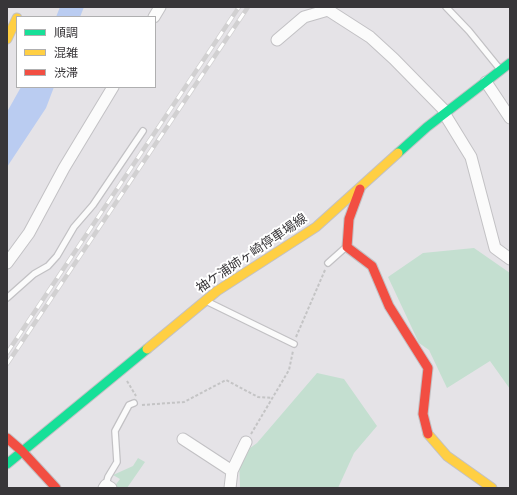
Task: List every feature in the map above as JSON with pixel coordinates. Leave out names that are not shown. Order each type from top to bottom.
[{"type":"main road","points":[[18,16],[22,7]]},
{"type":"main road","points":[[7,39],[16,19]]},
{"type":"main road","name":"袖ケ浦姉ヶ崎停車場線","points":[[7,464],[217,290],[316,227],[427,127],[510,63]]},
{"type":"main road","points":[[360,188],[349,219],[347,247],[372,266],[389,306],[428,368],[423,414],[428,436],[447,456],[492,488]]},
{"type":"main road","points":[[7,438],[22,451],[56,488]]},
{"type":"street","points":[[155,16],[160,7]]},
{"type":"street","points":[[277,40],[304,17],[329,8],[370,37],[394,58],[445,113],[471,157],[495,248],[510,259]]},
{"type":"street","points":[[486,82],[510,118]]},
{"type":"street","points":[[7,263],[29,233],[64,168],[112,88]]},
{"type":"street","points":[[183,439],[232,471]]},
{"type":"street","points":[[230,488],[232,471],[246,442]]},
{"type":"lane","points":[[446,7],[469,31],[501,70]]},
{"type":"lane","points":[[7,298],[34,274],[48,266],[143,131]]},
{"type":"lane","points":[[328,263],[347,247]]},
{"type":"lane","points":[[205,301],[294,344]]},
{"type":"lane","points":[[107,487],[108,477],[117,462],[115,431],[129,405],[134,403]]},
{"type":"path","points":[[246,442],[289,370],[294,344],[300,325],[328,263]]},
{"type":"path","points":[[121,370],[138,398],[134,403],[145,406],[184,402],[226,380],[258,397],[273,398]]},
{"type":"green space","points":[[474,248],[510,273],[510,389],[490,361],[447,388],[429,350],[419,343],[388,277],[423,253]]},
{"type":"green space","points":[[317,373],[344,379],[377,426],[354,453],[338,488],[240,488],[239,456],[257,443]]},
{"type":"green space","points":[[138,458],[145,462],[127,488],[114,487],[120,479],[113,475],[133,466]]},
{"type":"water","points":[[60,7],[84,7],[80,16],[56,16]]},
{"type":"water","points":[[20,88],[54,88],[46,108],[7,167],[7,112]]},
{"type":"railway","points":[[7,353],[239,7]]},
{"type":"railway","points":[[7,364],[248,7]]},
{"type":"traffic: fast","points":[[398,153],[427,127],[510,63]]},
{"type":"traffic: fast","points":[[7,464],[147,349]]},
{"type":"traffic: slow","points":[[7,39],[16,20]]},
{"type":"traffic: slow","points":[[147,349],[217,291],[316,227],[398,153]]},
{"type":"traffic: slow","points":[[428,434],[447,456],[492,488]]},
{"type":"traffic: jam","points":[[360,189],[349,219],[347,247],[372,266],[389,306],[428,368],[423,414],[428,434]]},
{"type":"traffic: jam","points":[[7,438],[22,451],[56,488]]}]
